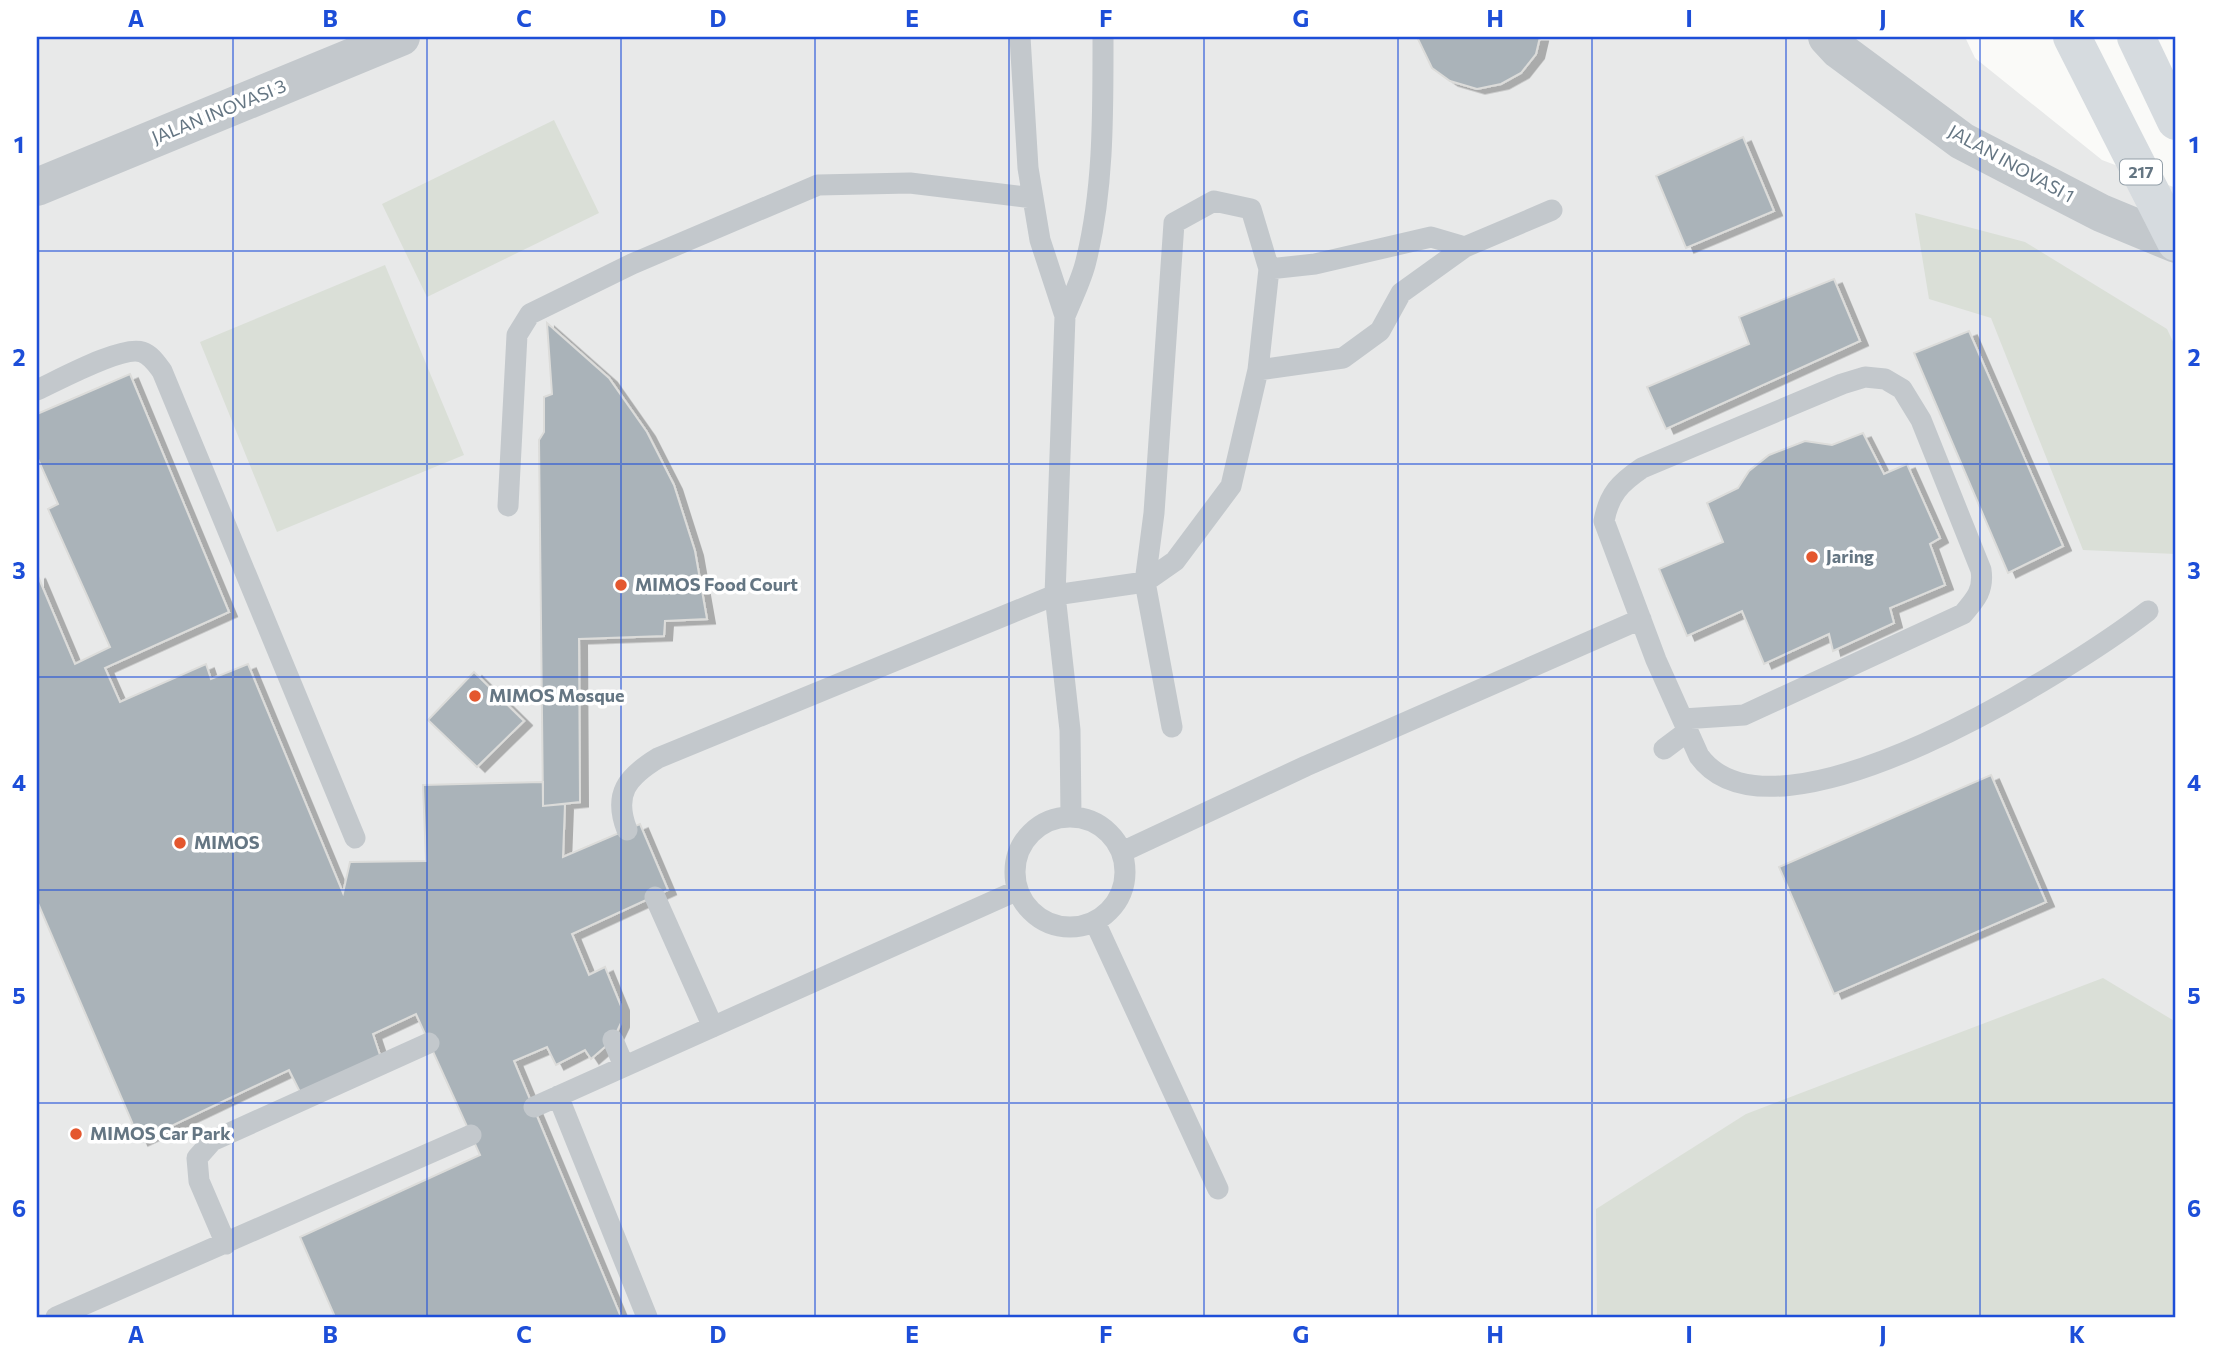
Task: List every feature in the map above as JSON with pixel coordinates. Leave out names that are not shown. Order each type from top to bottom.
[{"type":"highway","name":"217","points":[[2072,37],[2176,243]]},
{"type":"highway","points":[[2136,37],[2176,121]]},
{"type":"street","name":"JALAN INOVASI 3","points":[[37,187],[401,37]]},
{"type":"street","name":"JALAN INOVASI 1","points":[[1827,37],[1839,50],[1962,141],[2101,213],[2176,243]]},
{"type":"lane","points":[[1020,37],[1028,168],[1040,240],[1065,316]]},
{"type":"lane","points":[[1071,817],[1070,730],[1055,595],[1065,316],[1086,262],[1095,206],[1102,129],[1103,37]]},
{"type":"lane","points":[[508,506],[517,335],[530,314],[632,264],[818,185],[910,183],[1033,198]]},
{"type":"lane","points":[[627,830],[621,814],[621,797],[640,768],[657,758],[1055,595],[1145,582],[1175,561],[1231,486],[1258,370],[1269,269],[1251,209],[1214,201],[1174,223],[1154,513],[1145,582],[1172,727]]},
{"type":"lane","points":[[1258,370],[1343,358],[1380,331],[1401,293],[1465,247],[1552,210]]},
{"type":"lane","points":[[1269,269],[1315,264],[1431,237],[1465,247]]},
{"type":"lane","points":[[37,390],[122,353],[140,351],[153,358],[162,371],[355,838]]},
{"type":"lane","points":[[1664,749],[1686,725],[1744,715],[1963,614],[1977,599],[1984,585],[1981,570],[1921,420],[1902,388],[1885,379],[1865,377],[1842,384],[1642,468],[1620,482],[1607,501],[1604,521],[1641,619],[1686,725],[1709,770],[1726,780],[1747,787],[1800,786],[1862,767],[1949,732],[2035,688],[2099,648],[2148,611]]},
{"type":"lane","points":[[1122,852],[1306,766],[1641,619]]},
{"type":"lane","points":[[1071,817],[1087,819],[1102,827],[1114,838],[1126,866],[1122,893],[1116,905],[1095,922],[1069,928],[1043,920],[1024,903],[1015,873],[1017,856],[1025,839],[1038,827],[1053,819],[1071,817]]},
{"type":"lane","points":[[534,1107],[1018,890]]},
{"type":"lane","points":[[655,897],[713,1027]]},
{"type":"lane","points":[[1095,922],[1218,1189]]},
{"type":"lane","points":[[613,1040],[624,1066]]},
{"type":"lane","points":[[226,1244],[198,1181],[197,1158],[212,1141],[429,1043]]},
{"type":"lane","points":[[558,1096],[647,1317]]},
{"type":"lane","points":[[56,1317],[471,1135]]},
{"type":"shaded area","points":[[37,37],[1965,37],[1975,58],[2102,160],[2176,188],[2176,1317],[37,1317]]},
{"type":"shaded area","points":[[554,120],[599,213],[427,297],[382,204]]},
{"type":"shaded area","points":[[1915,213],[2025,242],[2167,329],[2176,348],[2176,554],[2083,550],[1991,318],[1929,299]]},
{"type":"shaded area","points":[[385,265],[464,455],[277,532],[200,342]]},
{"type":"shaded area","points":[[2103,978],[2176,1022],[2176,1317],[1597,1317],[1596,1209],[1746,1114]]},
{"type":"building","points":[[1417,37],[1540,37],[1536,54],[1521,73],[1501,84],[1477,89],[1450,81],[1432,68]]},
{"type":"building","points":[[1743,137],[1774,211],[1686,248],[1656,176]]},
{"type":"building","points":[[1834,279],[1860,341],[1666,429],[1647,387],[1749,344],[1739,317]]},
{"type":"building","name":"MIMOS Food Court","points":[[547,323],[609,378],[647,432],[674,485],[695,551],[707,619],[665,621],[664,636],[579,639],[580,802],[543,806],[539,440],[544,432],[544,397],[552,394]]},
{"type":"building","points":[[1969,331],[2063,546],[2008,573],[1914,353]]},
{"type":"building","name":"MIMOS","points":[[130,374],[229,612],[105,668],[120,702],[206,664],[211,679],[248,664],[343,893],[350,862],[426,861],[423,785],[543,782],[543,806],[565,804],[563,857],[640,824],[668,890],[572,934],[589,975],[605,967],[621,1006],[621,1023],[613,1040],[591,1059],[585,1050],[556,1065],[547,1047],[514,1061],[621,1317],[335,1317],[300,1237],[480,1155],[416,1014],[373,1034],[381,1058],[301,1094],[289,1070],[140,1141],[37,901],[37,574],[75,664],[110,647],[48,509],[58,504],[37,457],[37,414]]},
{"type":"building","name":"Jaring","points":[[1863,433],[1884,474],[1907,464],[1940,538],[1930,544],[1945,585],[1890,608],[1894,623],[1833,651],[1829,634],[1764,664],[1742,611],[1687,636],[1659,569],[1723,542],[1707,503],[1738,488],[1749,471],[1769,455],[1805,441],[1832,445]]},
{"type":"building","name":"MIMOS Mosque","points":[[474,672],[524,721],[477,767],[428,720]]},
{"type":"building","points":[[1991,775],[2046,902],[1834,994],[1779,867]]},
{"type":"place","name":"Jaring","points":[[1812,557]]},
{"type":"place","name":"MIMOS Food Court","points":[[621,585]]},
{"type":"place","name":"MIMOS Mosque","points":[[475,696]]},
{"type":"place","name":"MIMOS","points":[[180,843]]},
{"type":"place","name":"MIMOS Car Park","points":[[76,1134]]}]
